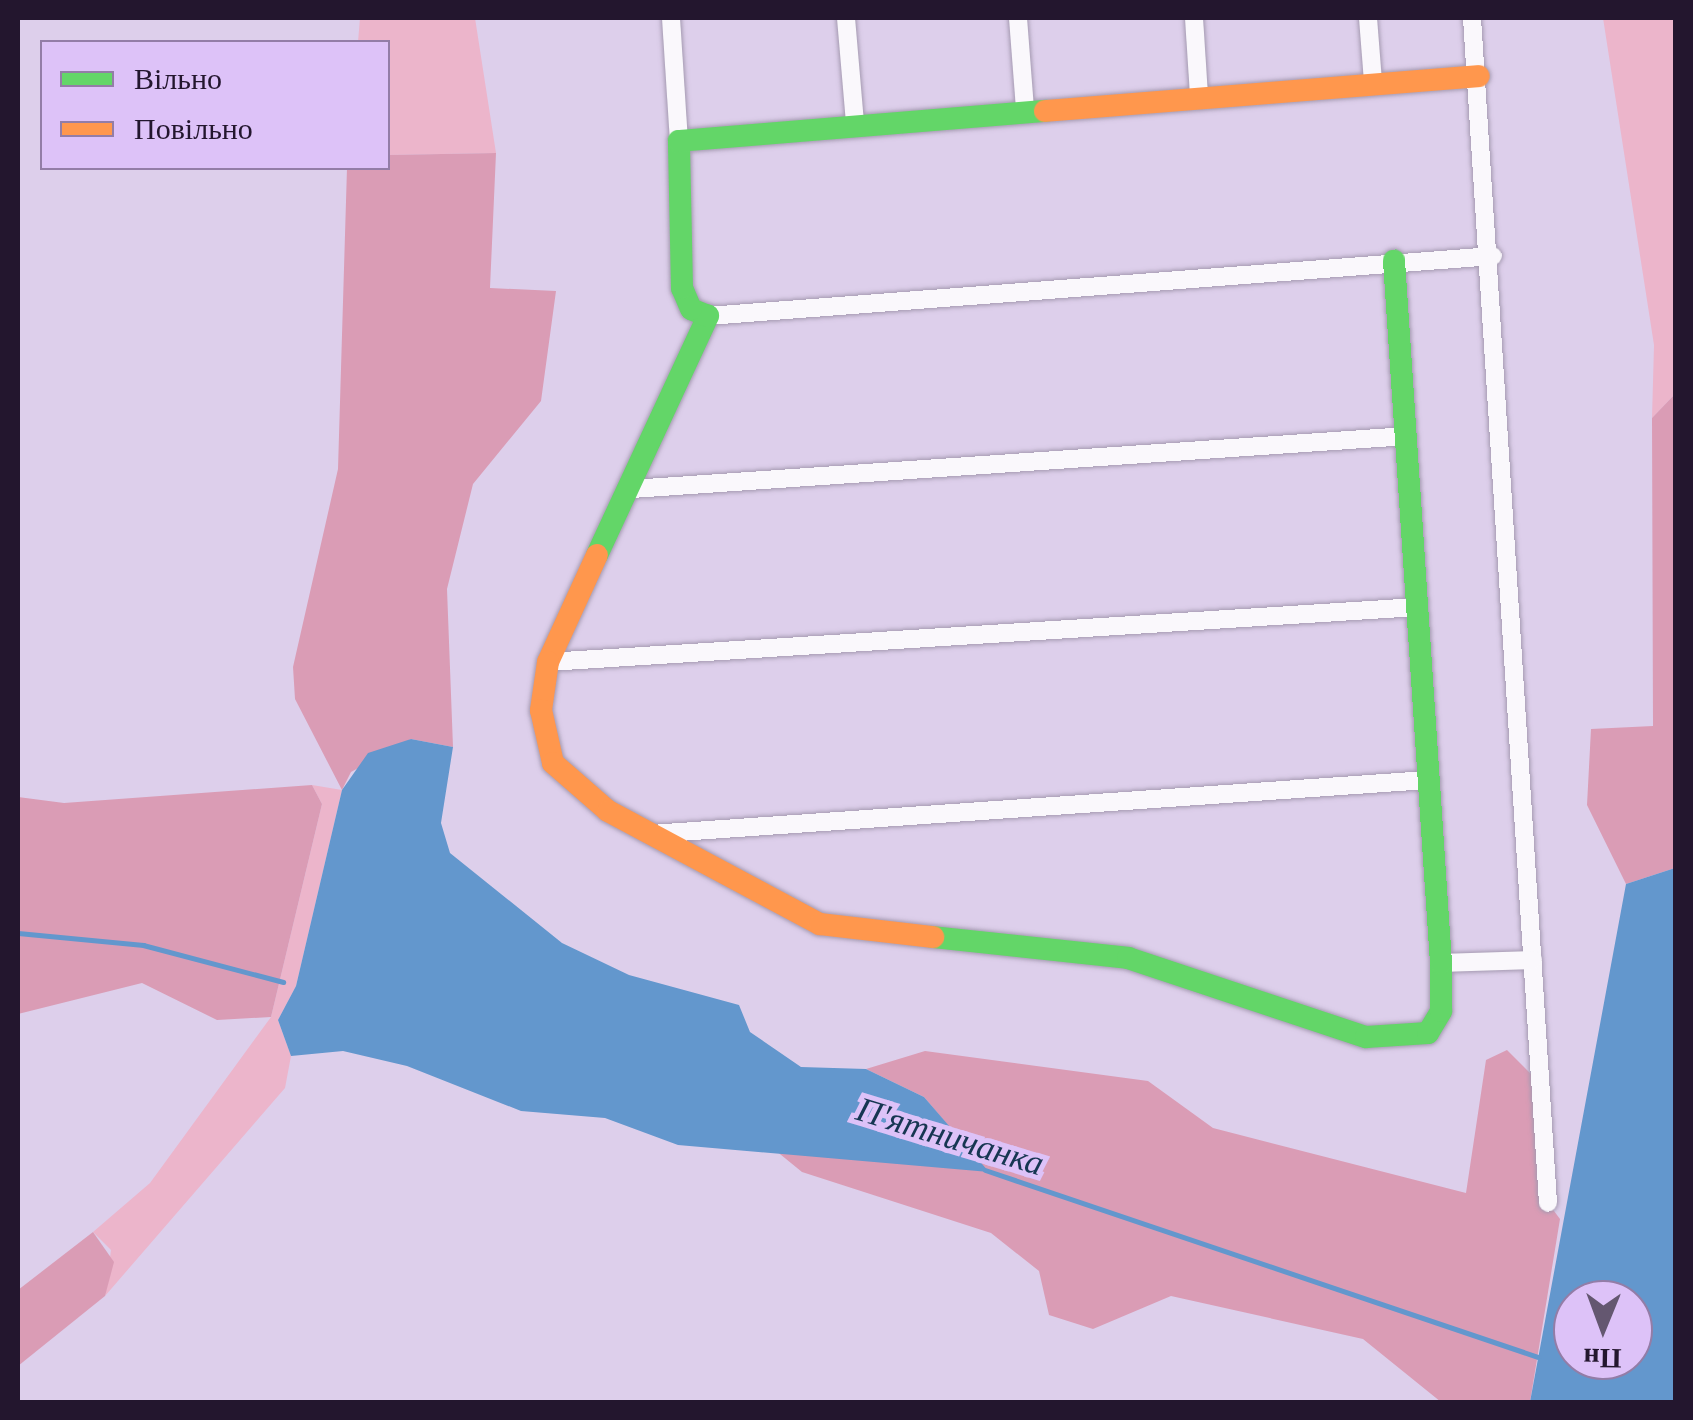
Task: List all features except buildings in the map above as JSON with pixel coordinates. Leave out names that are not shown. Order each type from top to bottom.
[{"type":"street","points":[[671,18],[682,288],[692,309],[708,316],[1492,256]]},
{"type":"street","points":[[846,18],[854,123]]},
{"type":"street","points":[[1018,18],[1025,110]]},
{"type":"street","points":[[1194,18],[1199,96]]},
{"type":"street","points":[[1368,18],[1373,81]]},
{"type":"street","points":[[1472,18],[1492,256],[1548,1203]]},
{"type":"street","points":[[679,141],[854,123],[1478,76]]},
{"type":"street","points":[[708,316],[632,489],[548,662],[541,710],[553,763],[650,834],[820,924],[1128,958],[1383,1040],[1434,1027],[1442,962],[1394,261]]},
{"type":"street","points":[[632,489],[1406,436]]},
{"type":"street","points":[[548,662],[1418,607]]},
{"type":"street","points":[[650,834],[1428,780]]},
{"type":"street","points":[[1442,962],[1532,960]]},
{"type":"shaded area","points":[[360,18],[475,18],[496,153],[390,155],[390,40],[358,40]]},
{"type":"shaded area","points":[[1603,18],[1675,18],[1675,394],[1652,418],[1654,345]]},
{"type":"shaded area","points":[[496,153],[490,288],[556,291],[541,401],[473,484],[447,589],[453,747],[411,739],[351,772],[342,790],[295,699],[293,667],[338,469],[347,170],[390,170],[390,155]]},
{"type":"shaded area","points":[[1675,394],[1675,868],[1626,884],[1587,805],[1591,729],[1653,726],[1652,418]]},
{"type":"shaded area","points":[[312,785],[342,790],[296,986],[278,1020],[291,1056],[285,1088],[105,1296],[111,1250],[93,1232],[150,1183],[271,1017],[322,804]]},
{"type":"shaded area","points":[[312,785],[322,804],[271,1017],[217,1020],[142,983],[18,1014],[18,797],[64,803]]},
{"type":"shaded area","points":[[1507,1050],[1535,1078],[1548,1203],[1560,1219],[1530,1402],[1441,1402],[1363,1339],[1171,1296],[1093,1329],[1049,1315],[1039,1271],[991,1233],[802,1172],[775,1150],[987,1171],[924,1097],[866,1069],[925,1051],[1148,1081],[1213,1128],[1466,1193],[1486,1060]]},
{"type":"shaded area","points":[[93,1232],[114,1262],[105,1296],[18,1366],[18,1290]]},
{"type":"water","points":[[411,739],[453,747],[441,823],[450,853],[562,943],[629,975],[739,1005],[750,1032],[801,1067],[866,1069],[924,1097],[989,1172],[678,1145],[605,1118],[521,1111],[407,1066],[343,1051],[291,1056],[278,1020],[296,986],[342,790],[368,753]]},
{"type":"water","points":[[1675,868],[1675,1402],[1530,1402],[1626,884]]},
{"type":"waterway","name":"П'ятничанка","points":[[18,933],[143,945],[283,982]]},
{"type":"waterway","name":"П'ятничанка","points":[[985,1170],[1538,1357]]},
{"type":"traffic: fast","points":[[597,555],[708,316],[691,309],[682,288],[679,141],[1045,111]]},
{"type":"traffic: fast","points":[[933,937],[1128,958],[1366,1037],[1428,1033],[1441,1011],[1441,963],[1394,261]]},
{"type":"traffic: slow","points":[[1045,111],[1479,76]]},
{"type":"traffic: slow","points":[[597,555],[548,662],[541,710],[553,763],[608,811],[820,924],[933,937]]}]
